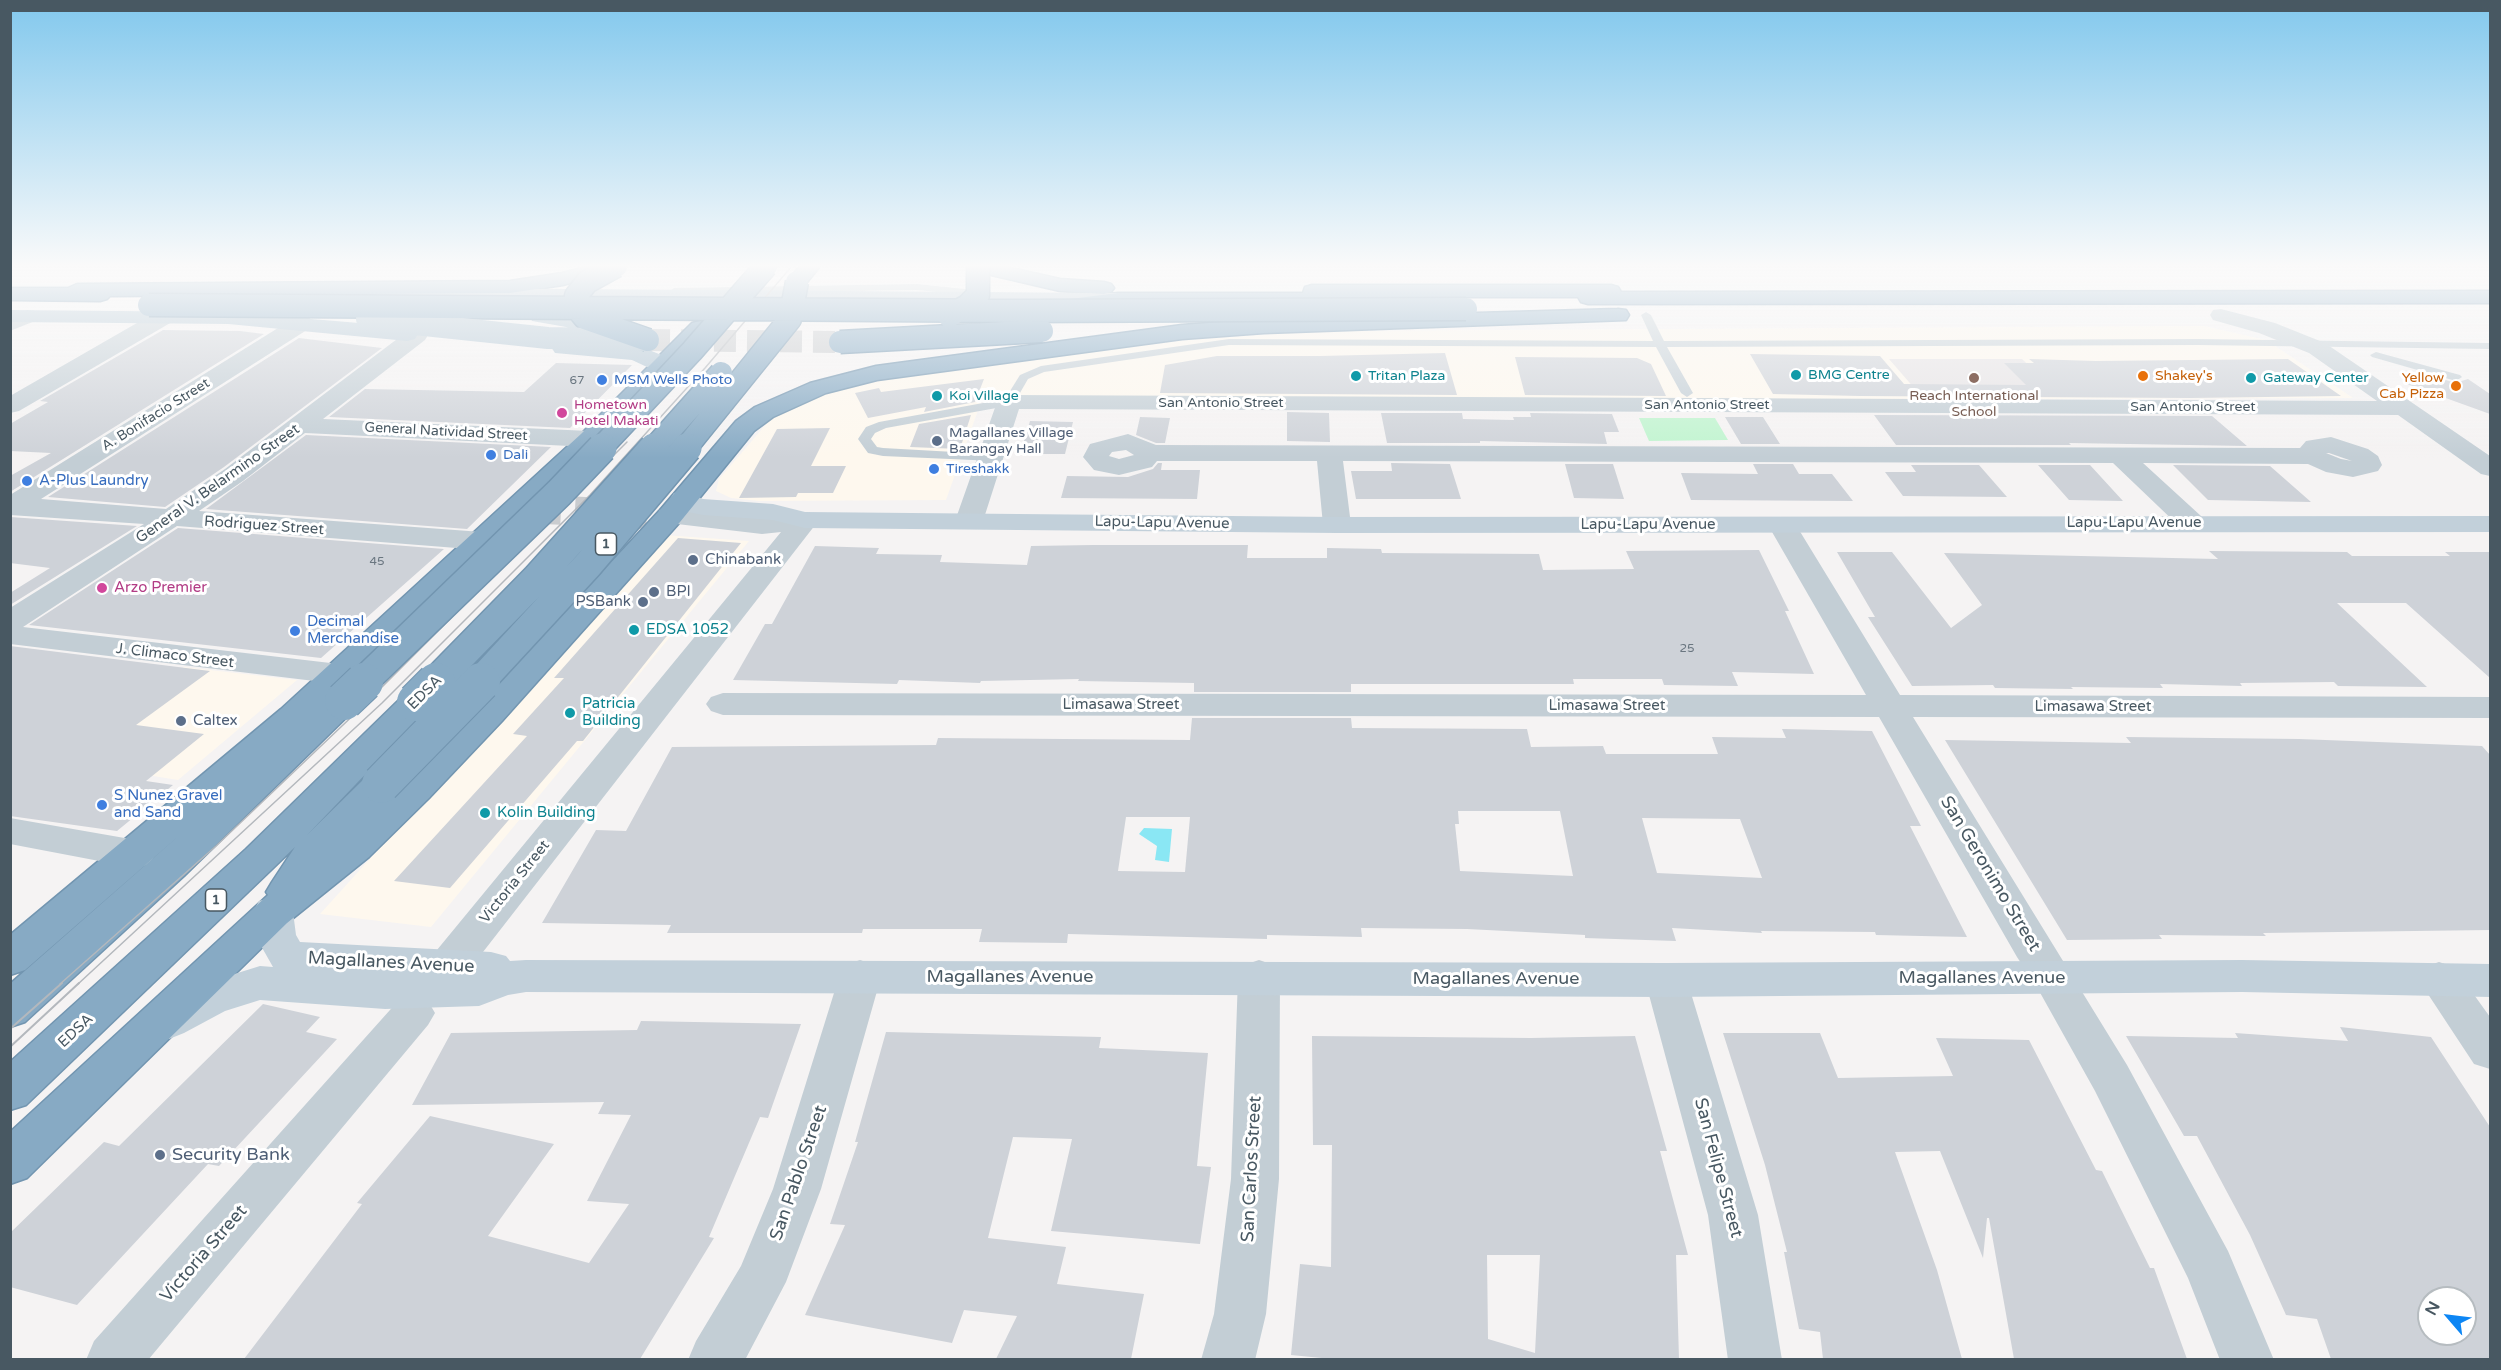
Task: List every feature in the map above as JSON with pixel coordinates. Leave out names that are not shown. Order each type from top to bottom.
[{"type":"highway","points":[[619,330],[648,340]]},
{"type":"highway","points":[[10,1010],[170,866],[482,541],[532,500],[699,330]]},
{"type":"highway","points":[[10,959],[342,688],[559,494],[710,330]]},
{"type":"highway","name":"EDSA","points":[[10,1091],[260,859],[537,578],[757,330]]},
{"type":"highway","name":"1","points":[[273,912],[310,854],[456,709],[588,565],[659,482],[781,330]]},
{"type":"highway","points":[[897,330],[840,342],[1041,330]]},
{"type":"highway","points":[[876,373],[953,344],[963,337],[965,330]]},
{"type":"highway","points":[[1046,330],[1055,337],[1092,345]]},
{"type":"highway","points":[[876,373],[1210,330]]},
{"type":"highway","name":"1","points":[[10,1163],[273,912],[356,847],[416,789],[490,713],[745,426],[764,412],[818,388],[876,373]]},
{"type":"main road","points":[[368,330],[636,353],[656,361],[662,367]]},
{"type":"main road","points":[[459,330],[537,337],[648,340]]},
{"type":"main road","points":[[560,347],[582,339],[587,332],[585,330]]},
{"type":"street","points":[[10,406],[142,330]]},
{"type":"street","name":"A. Bonifacio Street","points":[[12,506],[291,330]]},
{"type":"street","points":[[2272,330],[2310,346],[2490,468]]},
{"type":"street","points":[[2306,330],[2310,346]]},
{"type":"street","name":"General V. Belarmino Street","points":[[10,622],[169,519],[301,425],[417,335]]},
{"type":"street","points":[[969,521],[1009,402]]},
{"type":"street","name":"San Antonio Street","points":[[1009,402],[2404,408]]},
{"type":"street","name":"General Natividad Street","points":[[301,425],[590,439]]},
{"type":"street","points":[[1148,453],[2314,456]]},
{"type":"street","points":[[1329,454],[1337,525]]},
{"type":"street","points":[[2120,456],[2191,522]]},
{"type":"street","name":"Rodriguez Street","points":[[12,506],[482,541]]},
{"type":"street","name":"Lapu-Lapu Avenue","points":[[671,509],[762,526],[805,520],[1337,525],[2191,522],[2490,524]]},
{"type":"street","name":"Victoria Street","points":[[113,1359],[430,990],[805,520]]},
{"type":"street","name":"San Geronimo Street","points":[[1782,525],[2032,946],[2054,978],[2111,1078],[2210,1268],[2247,1359]]},
{"type":"street","name":"J. Climaco Street","points":[[10,635],[342,688]]},
{"type":"street","name":"Limasawa Street","points":[[723,704],[2490,707]]},
{"type":"street","points":[[10,831],[136,854]]},
{"type":"street","name":"Magallanes Avenue","points":[[273,912],[276,937],[288,957],[430,990]]},
{"type":"street","name":"Magallanes Avenue","points":[[146,1034],[211,998],[260,983],[385,992],[479,989],[502,979],[526,976],[1666,980],[2242,976],[2490,981]]},
{"type":"street","name":"San Pablo Street","points":[[715,1359],[760,1282],[797,1189],[860,977]]},
{"type":"street","name":"San Carlos Street","points":[[1228,1359],[1240,1314],[1255,1179],[1259,977]]},
{"type":"street","points":[[2439,979],[2490,1051]]},
{"type":"street","name":"San Felipe Street","points":[[1666,980],[1733,1215],[1755,1359]]},
{"type":"lane","points":[[1654,330],[1687,393]]},
{"type":"lane","points":[[990,458],[883,452],[867,446],[864,439],[870,430],[883,425],[1009,402],[1024,377],[1041,369],[1229,342],[1660,344],[2032,342],[2490,346]]},
{"type":"lane","points":[[2376,355],[2456,377]]},
{"type":"lane","points":[[532,500],[591,462],[645,407],[634,396]]},
{"type":"shaded area","points":[[2221,330],[2266,340],[2353,398],[982,399],[946,500],[759,501],[731,498],[716,491],[719,479],[769,421],[828,391],[883,379],[1186,340],[1317,331]]},
{"type":"shaded area","name":"Reach International School","points":[[1889,359],[2022,359],[2062,397],[1922,397]]},
{"type":"shaded area","points":[[663,535],[749,541],[431,927],[320,914]]},
{"type":"shaded area","name":"Caltex","points":[[184,667],[297,680],[178,780],[60,761]]},
{"type":"green space","points":[[1639,418],[1715,418],[1728,440],[1649,441]]},
{"type":"water","points":[[1144,828],[1172,829],[1169,862],[1155,860],[1157,846],[1139,834]]},
{"type":"building","points":[[163,330],[240,331],[264,334],[10,492],[10,476],[51,453],[10,451],[10,424],[48,402],[40,401]]},
{"type":"building","points":[[299,338],[382,348],[224,467],[165,507],[48,497]]},
{"type":"building","points":[[1445,353],[1457,395],[1160,393],[1165,365],[1217,356]]},
{"type":"building","points":[[1750,354],[1880,356],[1904,384],[2026,385],[2004,363],[2034,363],[2029,359],[2096,361],[2288,359],[2341,396],[2190,398],[1773,394]]},
{"type":"building","points":[[1515,357],[1637,358],[1651,364],[1666,396],[1525,395]]},
{"type":"building","points":[[556,363],[632,365],[570,428],[329,417],[365,389],[524,392]]},
{"type":"building","name":"Koi Village","points":[[984,379],[975,402],[924,412],[926,407],[868,418],[855,393],[879,388],[881,392]]},
{"type":"building","name":"Yellow Cab Pizza","points":[[2443,379],[2455,383],[2468,379],[2490,394],[2490,414],[2404,383],[2404,380]]},
{"type":"building","points":[[1287,412],[1329,413],[1330,442],[1287,441]]},
{"type":"building","points":[[1381,413],[1462,413],[1463,419],[1514,420],[1513,417],[1531,417],[1530,413],[1612,414],[1619,432],[1604,432],[1607,444],[1480,441],[1480,443],[1387,443]]},
{"type":"building","points":[[971,415],[960,449],[910,447],[919,424]]},
{"type":"building","points":[[1874,415],[2212,416],[2247,446],[2069,443],[2071,445],[1896,445]]},
{"type":"building","points":[[1140,417],[1170,418],[1165,443],[1156,443],[1136,435]]},
{"type":"building","points":[[1725,417],[1763,417],[1780,444],[1741,444]]},
{"type":"building","points":[[1030,421],[1073,422],[1065,454],[1020,454]]},
{"type":"building","points":[[830,428],[811,466],[846,466],[833,493],[798,493],[796,497],[739,498],[777,429]]},
{"type":"building","points":[[306,435],[551,447],[467,529],[206,509]]},
{"type":"building","points":[[1158,463],[1162,463],[1161,470],[1200,470],[1197,499],[1061,498],[1067,476],[1128,477],[1153,469]]},
{"type":"building","points":[[1391,463],[1450,464],[1461,499],[1356,499],[1351,471],[1392,471]]},
{"type":"building","points":[[1565,464],[1613,464],[1624,499],[1574,498]]},
{"type":"building","points":[[1753,464],[1793,464],[1799,474],[1832,474],[1853,501],[1691,500],[1681,473],[1758,474]]},
{"type":"building","points":[[1911,465],[1979,465],[2007,497],[1903,496],[1885,472],[1916,472]]},
{"type":"building","points":[[2038,465],[2090,465],[2123,501],[2069,500]]},
{"type":"building","points":[[2173,465],[2270,466],[2311,502],[2208,500]]},
{"type":"building","points":[[10,517],[137,526],[10,605],[10,593],[50,568],[10,563]]},
{"type":"building","points":[[178,528],[444,549],[321,658],[29,625]]},
{"type":"building","points":[[678,538],[741,543],[583,741],[577,741],[450,888],[394,881],[527,736],[513,734],[564,678],[554,678]]},
{"type":"building","points":[[1248,545],[1247,558],[1327,558],[1327,548],[1381,549],[1382,553],[1539,554],[1543,570],[1634,569],[1626,551],[1759,550],[1789,611],[1785,611],[1814,674],[1732,672],[1738,686],[1664,685],[1662,679],[1573,679],[1574,684],[1351,684],[1351,692],[1194,692],[1194,683],[1078,681],[1079,679],[981,681],[980,683],[899,680],[897,684],[733,680],[765,624],[772,624],[815,546],[879,548],[876,554],[942,555],[940,562],[1027,565],[1031,546]]},
{"type":"building","points":[[2209,551],[2347,552],[2352,556],[2450,556],[2445,552],[2490,552],[2490,678],[2406,603],[2337,603],[2427,687],[2338,686],[2334,682],[2240,683],[2242,686],[2160,684],[2163,688],[2071,687],[2073,689],[1995,688],[1993,685],[1912,686],[1868,617],[1875,617],[1837,552],[1892,552],[1951,628],[1982,605],[1944,553],[2218,559]]},
{"type":"building","points":[[10,646],[210,671],[136,725],[204,734],[146,781],[173,785],[117,831],[10,816]]},
{"type":"building","points":[[1192,718],[1351,718],[1352,728],[1527,729],[1531,747],[1603,746],[1606,754],[1718,754],[1712,737],[1786,738],[1782,729],[1872,731],[1921,826],[1910,826],[1967,937],[1876,935],[1875,932],[1761,931],[1762,933],[1672,928],[1676,941],[1585,938],[1585,935],[1467,929],[1361,928],[1362,937],[1267,935],[1267,939],[1068,934],[1067,943],[979,942],[982,929],[863,929],[862,933],[667,933],[671,925],[542,923],[596,830],[626,831],[672,747],[936,745],[938,738],[1190,740]],"holes":[[[1458,811],[1560,811],[1573,876],[1460,871],[1455,824],[1459,824]],[[1126,817],[1190,817],[1185,872],[1118,871]],[[1642,818],[1740,819],[1762,878],[1657,873]]]},
{"type":"building","points":[[2126,737],[2299,739],[2482,746],[2490,755],[2490,930],[2263,933],[2266,936],[2159,935],[2162,939],[2067,940],[1945,740],[2131,743]]},
{"type":"building","name":"Security Bank","points":[[263,1004],[320,1017],[306,1032],[337,1039],[219,1166],[208,1164],[77,1305],[10,1287],[10,1233],[104,1142],[119,1146]]},
{"type":"building","points":[[641,1021],[801,1024],[768,1118],[760,1117],[709,1237],[714,1238],[640,1359],[244,1359],[362,1204],[357,1203],[430,1116],[554,1144],[488,1236],[589,1263],[629,1204],[587,1201],[631,1115],[598,1114],[604,1102],[412,1105],[451,1033],[637,1030]]},
{"type":"building","points":[[2340,1027],[2431,1037],[2490,1127],[2490,1359],[2331,1359],[2317,1319],[2286,1315],[2250,1235],[2197,1136],[2184,1136],[2126,1036],[2238,1038],[2235,1033],[2348,1041]]},
{"type":"building","points":[[886,1032],[1101,1037],[1099,1048],[1208,1053],[1197,1166],[1211,1167],[1200,1244],[1051,1231],[1072,1139],[1013,1137],[988,1238],[1066,1247],[1057,1284],[1144,1294],[1131,1359],[996,1359],[1017,1316],[964,1310],[952,1343],[805,1315],[845,1225],[830,1224],[858,1142],[855,1142]]},
{"type":"building","points":[[1723,1033],[1820,1033],[1838,1078],[1953,1076],[1936,1038],[2029,1040],[2096,1170],[2102,1171],[2150,1268],[2154,1268],[2187,1359],[2014,1359],[1989,1218],[1987,1218],[1983,1258],[1940,1151],[1895,1152],[1937,1270],[1962,1359],[1823,1359],[1820,1332],[1799,1329],[1784,1252],[1787,1252],[1765,1165]]},
{"type":"building","points":[[1312,1036],[1531,1038],[1635,1036],[1667,1151],[1660,1151],[1688,1255],[1676,1255],[1679,1359],[1332,1359],[1291,1355],[1300,1264],[1331,1267],[1332,1145],[1313,1145]],"holes":[[[1487,1255],[1540,1255],[1535,1353],[1488,1339]]]},
{"type":"tunnel","points":[[648,340],[840,342]]},
{"type":"tunnel","points":[[532,509],[657,515]]},
{"type":"tram line","points":[[78,984],[382,703],[590,495],[737,330]]},
{"type":"tram line","points":[[60,984],[216,846],[364,705],[627,442]]},
{"type":"tram line","points":[[10,1029],[62,983]]},
{"type":"tram line","points":[[10,1047],[79,983]]},
{"type":"place","name":"BMG Centre","points":[[1796,375]]},
{"type":"place","name":"Tritan Plaza","points":[[1356,376]]},
{"type":"place","name":"Shakey's","points":[[2143,376]]},
{"type":"place","name":"Reach International School","points":[[1974,378]]},
{"type":"place","name":"Gateway Center","points":[[2251,378]]},
{"type":"place","name":"MSM Wells Photo","points":[[602,380]]},
{"type":"place","name":"Yellow Cab Pizza","points":[[2456,386]]},
{"type":"place","name":"Koi Village","points":[[937,396]]},
{"type":"place","name":"Hometown Hotel Makati","points":[[562,413]]},
{"type":"place","name":"Magallanes Village Barangay Hall","points":[[937,441]]},
{"type":"place","name":"Dali","points":[[491,455]]},
{"type":"place","name":"Tireshakk","points":[[934,469]]},
{"type":"place","name":"A-Plus Laundry","points":[[27,481]]},
{"type":"place","name":"Chinabank","points":[[693,560]]},
{"type":"place","name":"Arzo Premier","points":[[102,588]]},
{"type":"place","name":"BPI","points":[[654,592]]},
{"type":"place","name":"PSBank","points":[[643,602]]},
{"type":"place","name":"EDSA 1052","points":[[634,630]]},
{"type":"place","name":"Decimal Merchandise","points":[[295,631]]},
{"type":"place","name":"Patricia Building","points":[[570,713]]},
{"type":"place","name":"Caltex","points":[[181,721]]},
{"type":"place","name":"S Nunez Gravel and Sand","points":[[102,805]]},
{"type":"place","name":"Kolin Building","points":[[485,813]]},
{"type":"place","name":"Security Bank","points":[[160,1155]]}]
